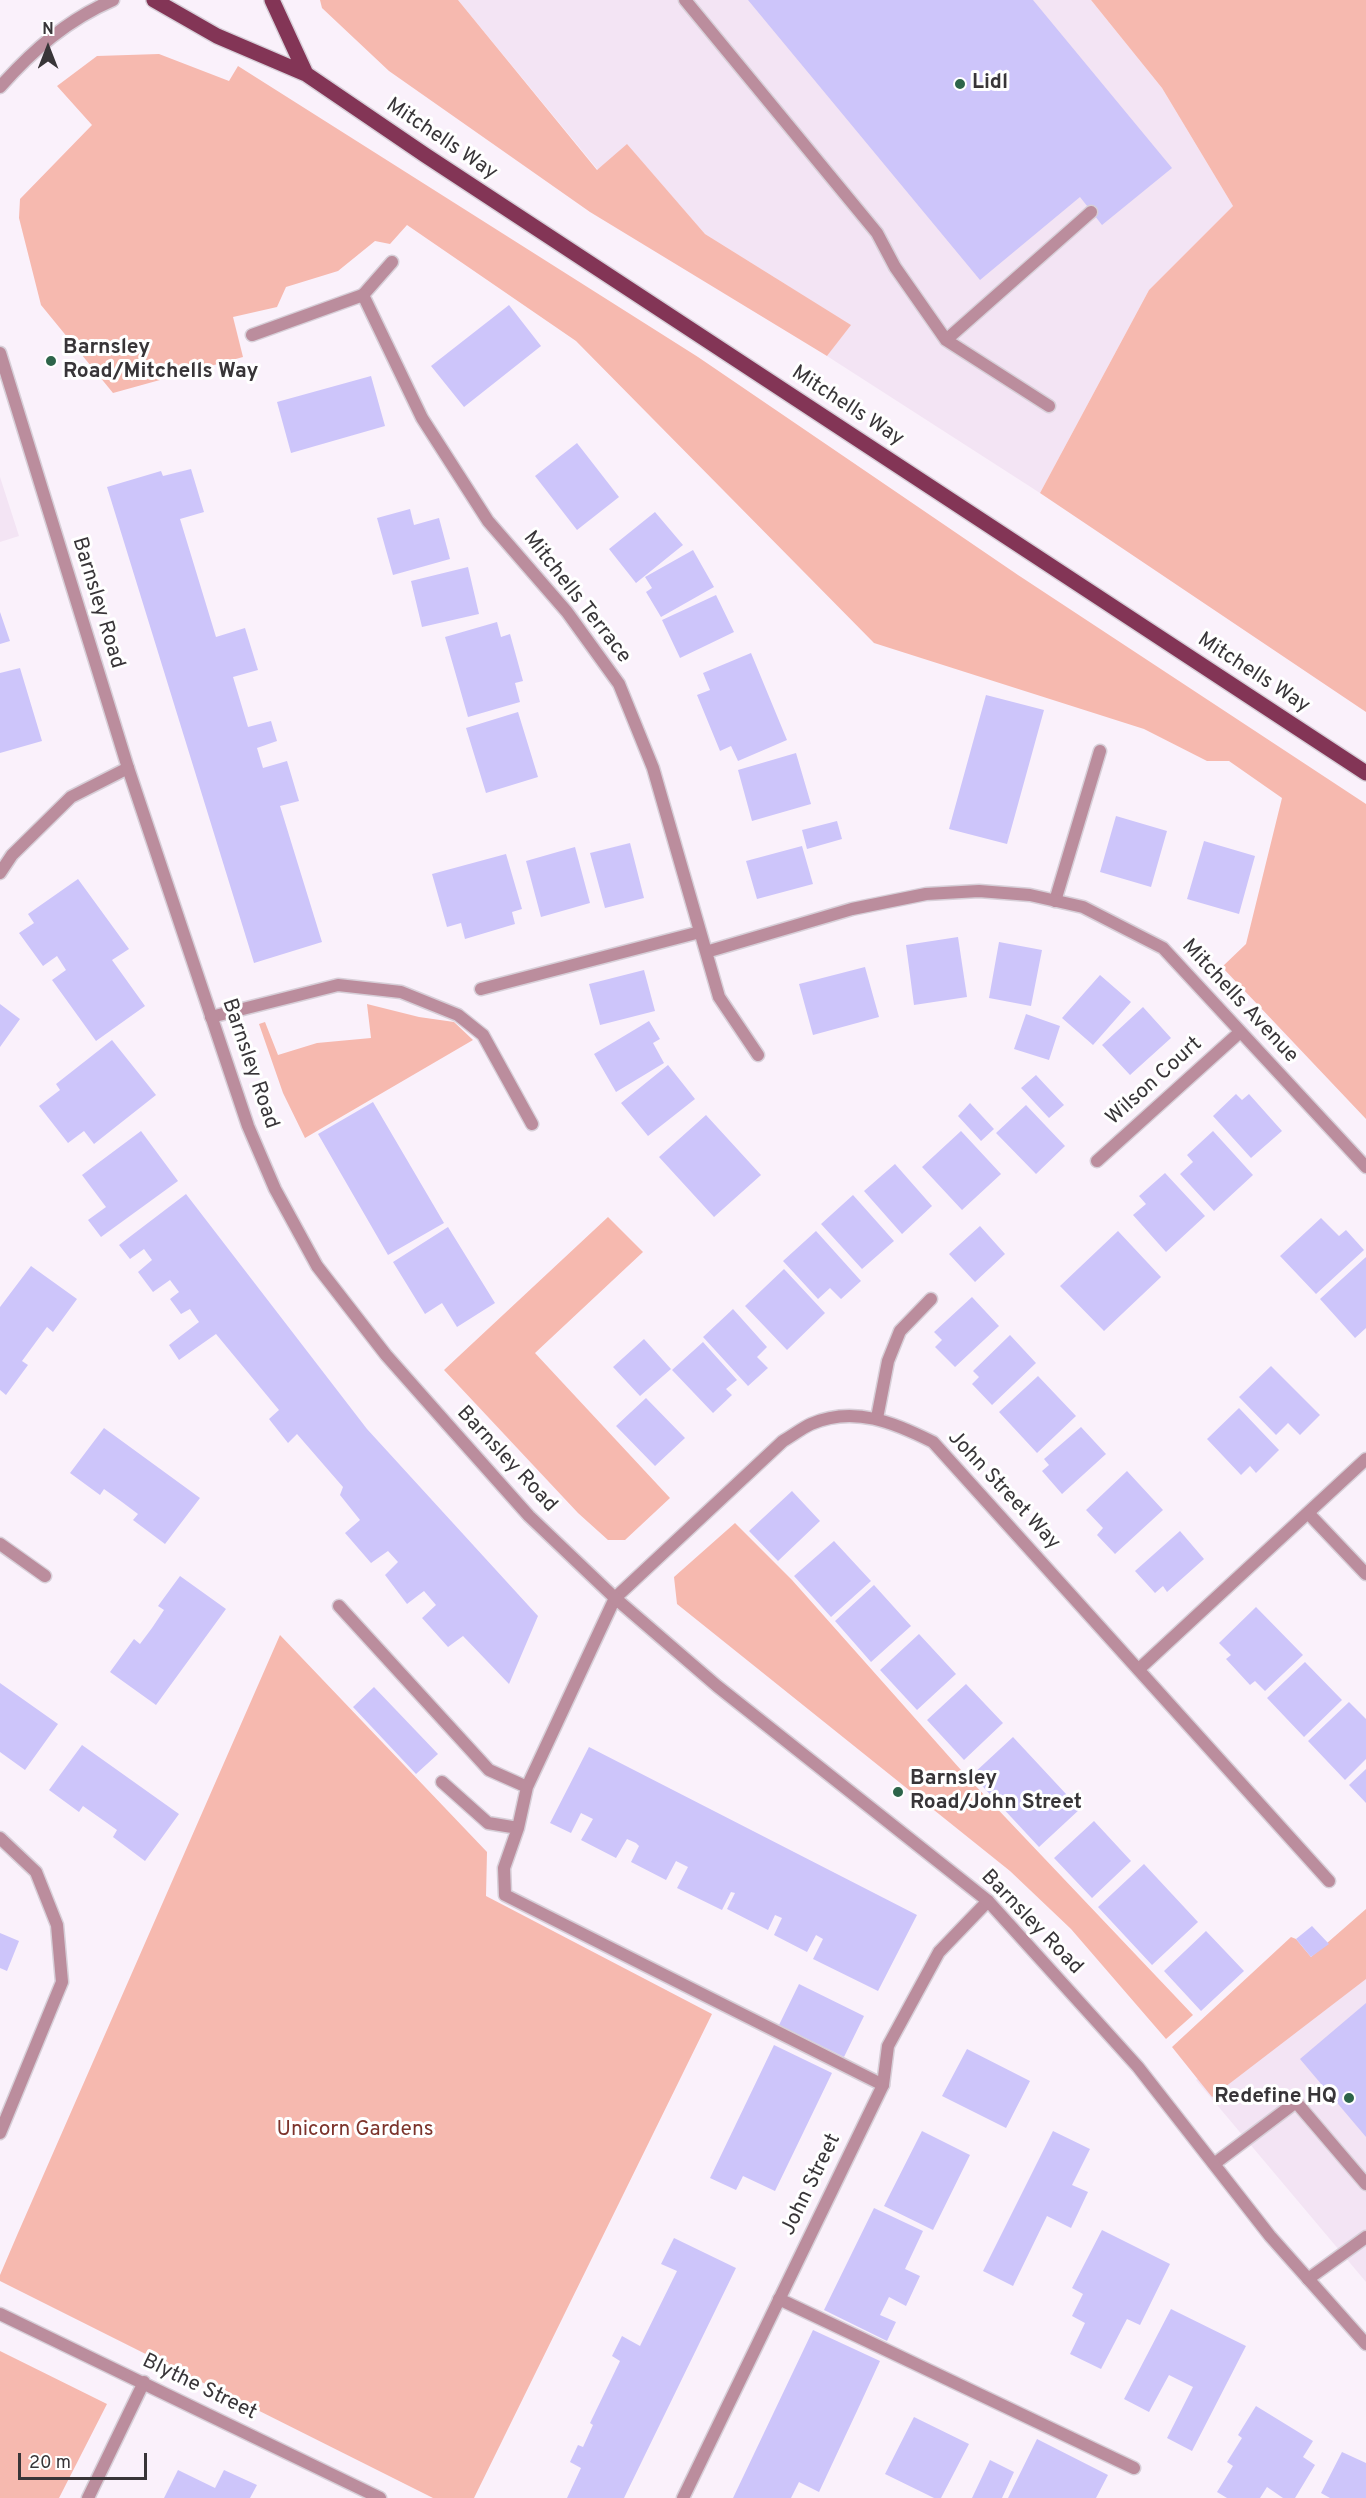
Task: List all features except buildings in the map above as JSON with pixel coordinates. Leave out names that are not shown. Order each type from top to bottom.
[{"type":"main road","name":"Mitchells Way","points":[[153,0],[217,36],[306,74],[424,155],[1366,773]]},
{"type":"main road","points":[[272,0],[306,74]]},
{"type":"street","points":[[0,87],[40,44],[92,9],[113,0]]},
{"type":"street","points":[[685,0],[877,233],[895,267],[946,340],[1049,406]]},
{"type":"street","points":[[946,340],[1091,212]]},
{"type":"street","points":[[252,336],[363,295],[392,262]]},
{"type":"street","name":"Mitchells Terrace","points":[[363,295],[422,418],[488,521],[567,612],[619,684],[653,768],[719,997],[758,1055]]},
{"type":"street","name":"Barnsley Road","points":[[0,353],[128,768],[248,1126],[275,1189],[317,1266],[386,1354],[448,1425],[530,1516],[615,1598],[717,1686],[988,1901],[1138,2067],[1308,2279],[1366,2344]]},
{"type":"street","points":[[1055,901],[1100,751]]},
{"type":"street","points":[[0,873],[12,855],[71,797],[128,768]]},
{"type":"street","name":"Mitchells Avenue","points":[[706,952],[852,909],[926,894],[979,891],[1030,895],[1083,907],[1163,948],[1239,1033],[1366,1167]]},
{"type":"street","points":[[481,989],[700,932]]},
{"type":"street","points":[[211,1017],[338,985],[401,992],[458,1015],[483,1035],[532,1124]]},
{"type":"street","name":"Wilson Court","points":[[1097,1161],[1239,1033]]},
{"type":"street","points":[[877,1418],[888,1361],[900,1331],[931,1299]]},
{"type":"street","name":"John Street Way","points":[[615,1598],[783,1441],[812,1423],[850,1415],[896,1423],[933,1442],[1329,1881]]},
{"type":"street","points":[[1139,1669],[1366,1459]]},
{"type":"street","points":[[1308,1513],[1366,1574]]},
{"type":"street","points":[[0,1544],[45,1576]]},
{"type":"street","points":[[615,1598],[527,1787],[518,1828],[504,1868],[505,1895],[882,2085]]},
{"type":"street","points":[[339,1606],[489,1770],[527,1787]]},
{"type":"street","points":[[442,1782],[488,1823],[518,1828]]},
{"type":"street","points":[[0,1838],[36,1872],[57,1925],[62,1982],[0,2133]]},
{"type":"street","name":"John Street","points":[[683,2498],[882,2085],[888,2046],[939,1952],[988,1901]]},
{"type":"street","points":[[1214,2164],[1296,2102],[1366,2184]]},
{"type":"street","points":[[1308,2279],[1366,2236]]},
{"type":"street","points":[[779,2299],[1134,2468]]},
{"type":"street","name":"Blythe Street","points":[[0,2314],[380,2498]]},
{"type":"street","points":[[88,2498],[144,2382]]},
{"type":"shaded area","points":[[458,0],[1091,0],[1162,88],[1233,206],[1149,290],[1040,493],[827,356],[850,325],[705,234],[627,145],[598,170]]},
{"type":"shaded area","points":[[0,477],[19,536],[0,542]]},
{"type":"shaded area","points":[[1366,1932],[1366,2282],[1196,2080]]},
{"type":"green space","points":[[320,0],[458,0],[597,170],[627,144],[705,234],[851,325],[827,356],[590,212],[389,71],[322,8]]},
{"type":"green space","points":[[1091,0],[1366,0],[1366,712],[1040,493],[1149,290],[1233,206],[1162,88]]},
{"type":"green space","points":[[159,54],[229,81],[238,66],[698,357],[1018,575],[1366,804],[1366,1119],[1222,967],[1246,944],[1282,798],[1229,761],[1207,761],[1144,729],[874,643],[576,341],[407,225],[390,244],[375,241],[338,271],[286,287],[277,307],[233,317],[243,357],[113,393],[41,305],[19,218],[20,199],[92,125],[57,86],[97,56]]},
{"type":"green space","points":[[367,1004],[419,1017],[454,1022],[473,1040],[305,1138],[283,1093],[259,1024],[265,1022],[278,1055],[317,1043],[371,1038]]},
{"type":"green space","points":[[608,1217],[643,1252],[535,1353],[670,1498],[625,1540],[608,1540],[578,1513],[444,1370]]},
{"type":"green space","points":[[735,1523],[792,1580],[969,1779],[1193,2015],[1166,2039],[1071,1929],[1010,1871],[677,1604],[674,1577]]},
{"type":"green space","name":"Unicorn Gardens","points":[[280,1635],[487,1852],[486,1896],[712,2014],[474,2498],[433,2498],[0,2281],[0,2275],[18,2233]]},
{"type":"green space","points":[[1366,1909],[1366,1979],[1212,2097],[1172,2047],[1291,1937],[1296,1939],[1311,1957]]},
{"type":"green space","points":[[0,2351],[107,2404],[59,2498],[0,2498]]},
{"type":"place","name":"Lidl","points":[[960,84]]},
{"type":"place","name":"Barnsley Road/Mitchells Way","points":[[51,361]]},
{"type":"place","name":"Barnsley Road/John Street","points":[[898,1792]]},
{"type":"place","name":"Redefine HQ","points":[[1349,2098]]}]
